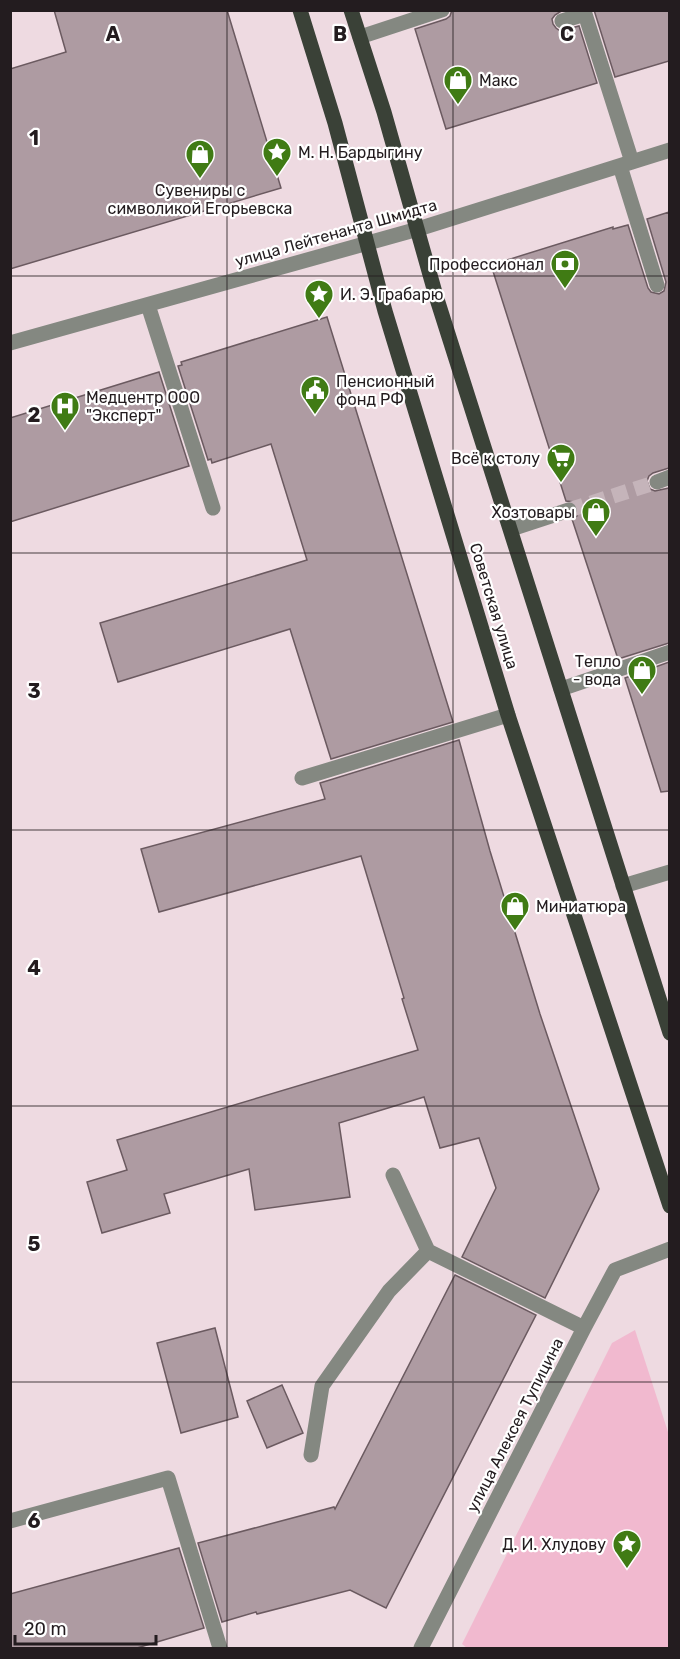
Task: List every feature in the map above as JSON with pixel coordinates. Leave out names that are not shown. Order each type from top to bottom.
[{"type":"main road","name":"Советская улица","points":[[300,10],[335,123],[385,311],[508,715],[669,1206]]},
{"type":"main road","points":[[351,10],[440,307],[669,1033]]},
{"type":"street","points":[[360,37],[442,10]]},
{"type":"street","points":[[562,21],[585,14],[657,285]]},
{"type":"street","name":"улица Лейтенанта Шмидта","points":[[10,343],[418,229],[669,150]]},
{"type":"street","points":[[148,305],[213,508]]},
{"type":"street","points":[[511,529],[569,510]]},
{"type":"street","points":[[561,689],[669,652]]},
{"type":"street","points":[[303,778],[508,715]]},
{"type":"street","points":[[623,886],[669,872]]},
{"type":"street","points":[[393,1175],[428,1251],[585,1328]]},
{"type":"street","name":"улица Алексея Тупицина","points":[[422,1648],[615,1270],[669,1249]]},
{"type":"street","points":[[311,1455],[322,1386],[389,1292],[428,1251]]},
{"type":"street","points":[[10,1521],[168,1478],[220,1648]]},
{"type":"shaded area","points":[[635,1330],[669,1435],[669,1648],[467,1648],[462,1644],[612,1343]]},
{"type":"building","points":[[54,10],[227,10],[281,188],[10,269],[10,69],[66,52]]},
{"type":"building","points":[[452,10],[563,10],[552,19],[553,24],[560,31],[579,26],[597,83],[446,129],[415,29],[446,19]]},
{"type":"building","points":[[594,10],[669,10],[669,61],[615,77]]},
{"type":"building","points":[[669,212],[669,468],[653,473],[647,481],[650,489],[655,491],[669,488],[669,643],[618,659],[572,519],[577,516],[578,508],[575,502],[566,501],[491,265],[613,227],[613,229],[628,225],[648,288],[651,292],[659,294],[664,291],[666,282],[647,219]]},
{"type":"building","points":[[327,317],[453,722],[331,759],[290,629],[118,682],[100,623],[307,560],[271,444],[212,463],[211,459],[208,460],[178,366],[182,365],[181,362]]},
{"type":"building","points":[[159,372],[189,466],[10,522],[10,418]]},
{"type":"building","points":[[669,662],[669,791],[661,792],[625,678]]},
{"type":"building","points":[[459,740],[540,1014],[599,1189],[545,1298],[462,1257],[496,1188],[479,1138],[440,1148],[424,1097],[339,1123],[350,1197],[255,1210],[249,1169],[164,1194],[170,1213],[102,1233],[87,1182],[127,1170],[117,1140],[418,1050],[361,856],[159,912],[141,849],[325,799],[320,783]]},
{"type":"building","points":[[455,1275],[536,1315],[386,1608],[350,1590],[222,1622],[198,1543],[334,1507],[335,1509]]},
{"type":"building","points":[[215,1328],[238,1417],[181,1433],[157,1343]]},
{"type":"building","points":[[282,1385],[303,1433],[267,1448],[247,1401]]},
{"type":"building","points":[[179,1548],[204,1628],[137,1648],[10,1648],[10,1594]]},
{"type":"tunnel","points":[[569,510],[657,482]]},
{"type":"place","name":"Макс","points":[[458,106]]},
{"type":"place","name":"М. Н. Бардыгину","points":[[277,178]]},
{"type":"place","name":"Сувениры с символикой Егорьевска","points":[[200,180]]},
{"type":"place","name":"Профессионал","points":[[565,290]]},
{"type":"place","name":"И. Э. Грабарю","points":[[319,320]]},
{"type":"place","name":"Пенсионный фонд РФ","points":[[315,416]]},
{"type":"place","name":"Медцентр ООО \"Эксперт\"","points":[[65,432]]},
{"type":"place","name":"Всё к столу","points":[[561,484]]},
{"type":"place","name":"Хозтовары","points":[[596,538]]},
{"type":"place","name":"Тепло - вода","points":[[642,696]]},
{"type":"place","name":"Миниатюра","points":[[515,932]]},
{"type":"place","name":"Д. И. Хлудову","points":[[627,1570]]}]
